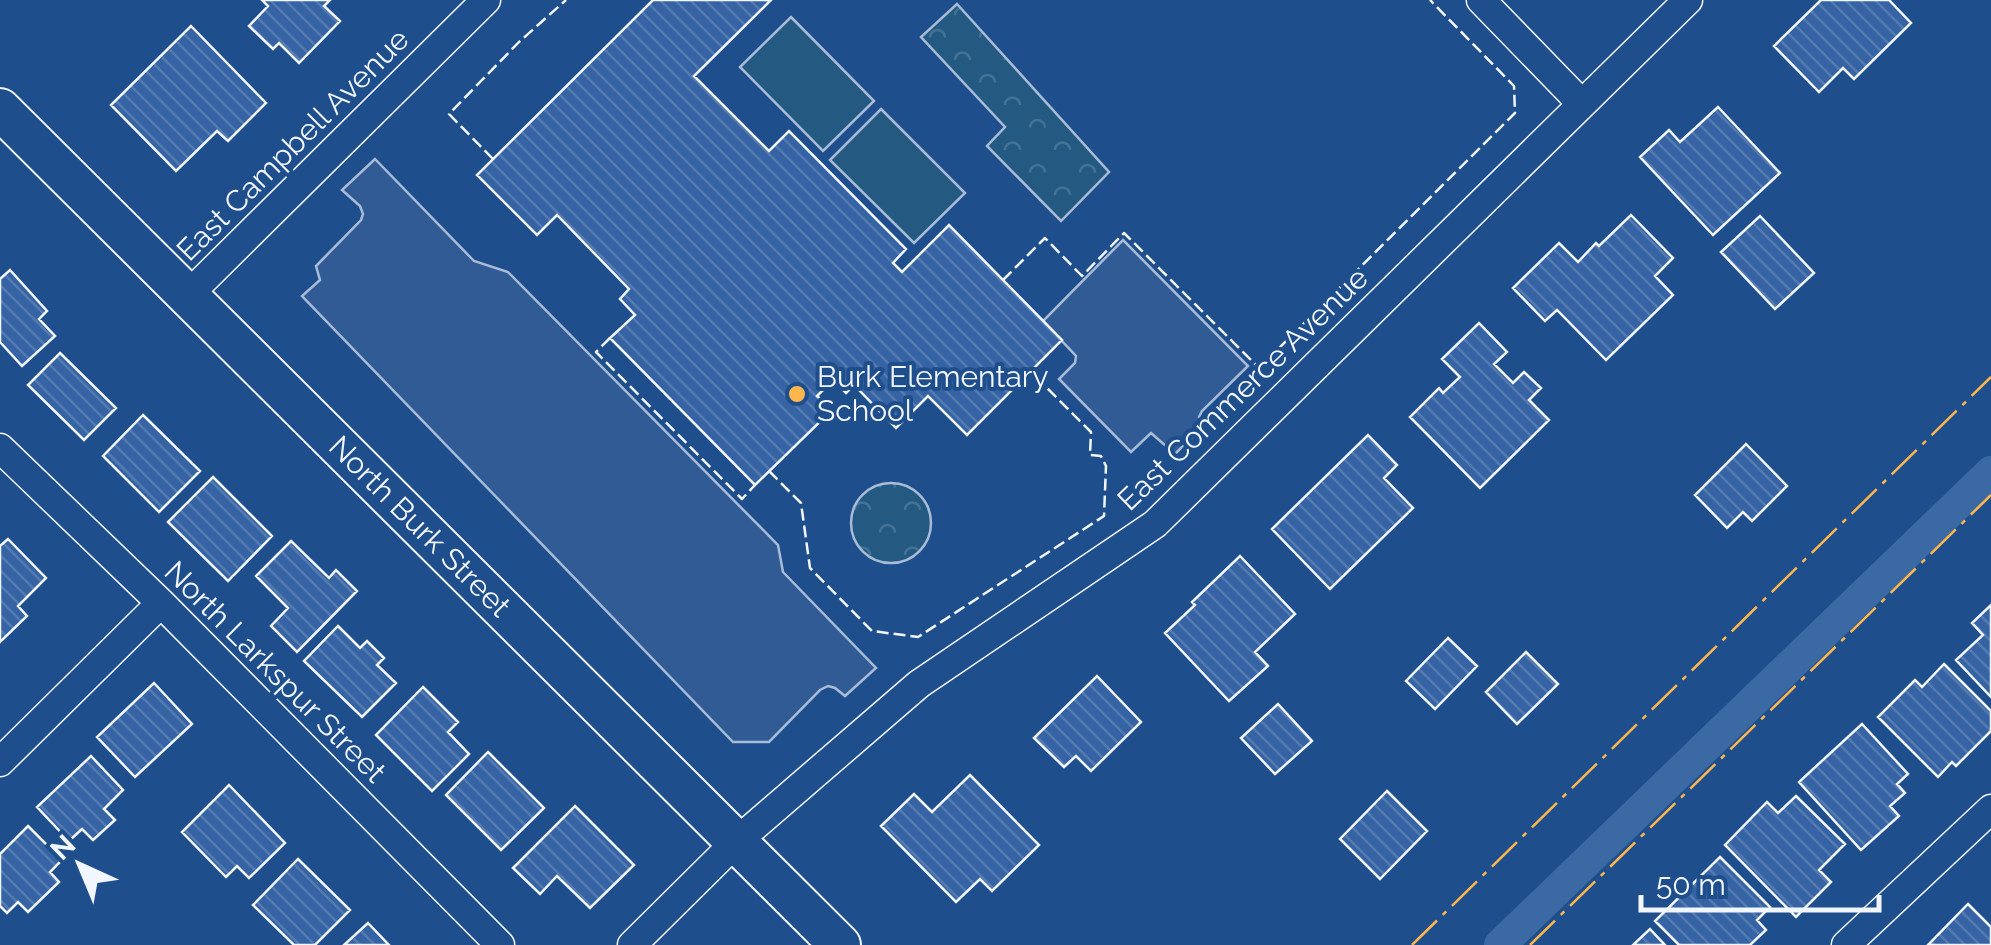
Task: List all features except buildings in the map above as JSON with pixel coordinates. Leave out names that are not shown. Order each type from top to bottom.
[{"type":"street","name":"East Campbell Avenue","points":[[188,295],[486,0]]},
{"type":"street","points":[[1481,0],[1582,104]]},
{"type":"street","name":"East Commerce Avenue","points":[[632,945],[737,842],[919,684],[1155,524],[1688,0]]},
{"type":"street","name":"North Burk Street","points":[[0,109],[840,945]]},
{"type":"street","name":"North Larkspur Street","points":[[0,448],[161,603],[500,945]]},
{"type":"street","points":[[0,762],[161,603]]},
{"type":"street","points":[[1846,945],[1991,810]]},
{"type":"green space","points":[[957,4],[1109,172],[1061,221],[987,146],[1005,127],[921,37]]},
{"type":"green space","points":[[791,17],[874,101],[823,151],[740,67]]},
{"type":"green space","points":[[881,109],[965,193],[914,243],[830,160]]},
{"type":"green space","points":[[891,483],[906,486],[919,495],[928,508],[928,538],[919,551],[906,560],[891,563],[876,560],[863,551],[854,538],[851,523],[854,508],[863,495],[876,486]]},
{"type":"shaded area","points":[[375,159],[474,261],[508,272],[778,545],[783,572],[876,668],[845,696],[828,686],[820,690],[769,742],[733,742],[302,296],[320,280],[316,266],[361,220],[360,206],[342,190]]},
{"type":"shaded area","points":[[1123,240],[1248,366],[1202,411],[1199,417],[1203,426],[1175,454],[1151,433],[1131,452],[1059,379],[1075,363],[1076,356],[1043,321]]},
{"type":"waterway","points":[[1500,945],[1991,472]]},
{"type":"fence","points":[[493,159],[449,114],[566,0]]},
{"type":"fence","points":[[1003,280],[1045,238],[1082,276],[1124,233],[1259,368],[1515,113],[1514,86],[1430,0]]},
{"type":"fence","points":[[610,338],[596,352],[742,499],[755,485]]},
{"type":"fence","points":[[769,471],[801,503],[810,568],[872,631],[918,637],[1104,516],[1106,466],[1101,456],[1090,455],[1091,432],[1030,371]]},
{"type":"power","points":[[1412,945],[1991,377]]},
{"type":"power","points":[[1530,945],[1991,495]]},
{"type":"place","name":"Burk Elementary School","points":[[797,394]]}]
